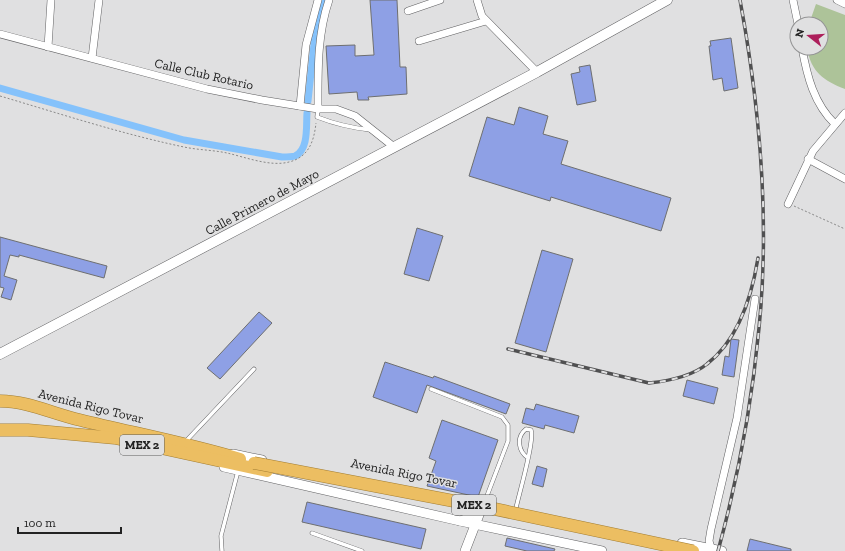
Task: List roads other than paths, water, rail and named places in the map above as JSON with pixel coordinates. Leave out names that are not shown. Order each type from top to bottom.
[{"type":"highway","name":"Avenida Rigo Tovar","points":[[0,401],[28,404],[79,420],[198,446],[254,463],[691,548]]},
{"type":"highway","name":"Avenida Rigo Tovar","points":[[0,430],[28,430],[91,435],[652,551]]},
{"type":"main road","name":"Calle Primero de Mayo","points":[[0,354],[537,72],[668,0]]},
{"type":"street","points":[[48,47],[51,0]]},
{"type":"street","points":[[92,58],[99,0]]},
{"type":"street","points":[[300,106],[306,46],[318,0]]},
{"type":"street","points":[[318,109],[319,44],[324,14],[329,0]]},
{"type":"street","points":[[408,10],[440,0]]},
{"type":"street","points":[[477,0],[482,16],[486,21],[537,72]]},
{"type":"street","points":[[793,0],[796,16]]},
{"type":"street","points":[[419,41],[486,21]]},
{"type":"street","name":"Calle Club Rotario","points":[[0,34],[207,89],[318,109],[336,109],[346,112],[394,147]]},
{"type":"street","points":[[803,56],[806,70],[822,111],[835,124]]},
{"type":"street","points":[[788,204],[808,159],[835,124],[844,116]]},
{"type":"street","points":[[808,159],[845,179]]},
{"type":"street","points":[[716,550],[710,541],[711,529],[747,363],[755,299]]},
{"type":"street","name":"Avenida Rigo Tovar","points":[[198,446],[270,462],[516,508],[691,548],[716,550]]},
{"type":"street","name":"Avenida Rigo Tovar","points":[[178,454],[238,471],[602,551]]},
{"type":"street","points":[[460,521],[467,519],[472,510],[471,503],[462,498]]},
{"type":"street","points":[[465,551],[484,502]]},
{"type":"lane","points":[[318,109],[317,117],[350,128],[372,130]]},
{"type":"lane","points":[[185,443],[194,431],[254,370]]},
{"type":"lane","points":[[431,389],[502,417],[508,425],[508,441],[484,502]]},
{"type":"lane","points":[[516,508],[528,458],[533,434],[531,430],[526,429],[522,432],[519,446],[520,450],[528,458]]},
{"type":"lane","points":[[222,551],[221,536],[238,471]]},
{"type":"lane","points":[[312,533],[362,551]]},
{"type":"waterway","points":[[308,101],[316,25],[324,0]]},
{"type":"waterway","points":[[0,88],[184,140],[282,157],[295,156],[303,148],[306,137],[307,113]]},
{"type":"railway","points":[[718,551],[732,496],[748,412],[756,356],[762,287],[763,205],[758,123],[740,0]]},
{"type":"railway","points":[[508,349],[649,383],[671,380],[687,375],[707,364],[718,354],[735,330],[742,316],[752,287],[758,258]]}]
